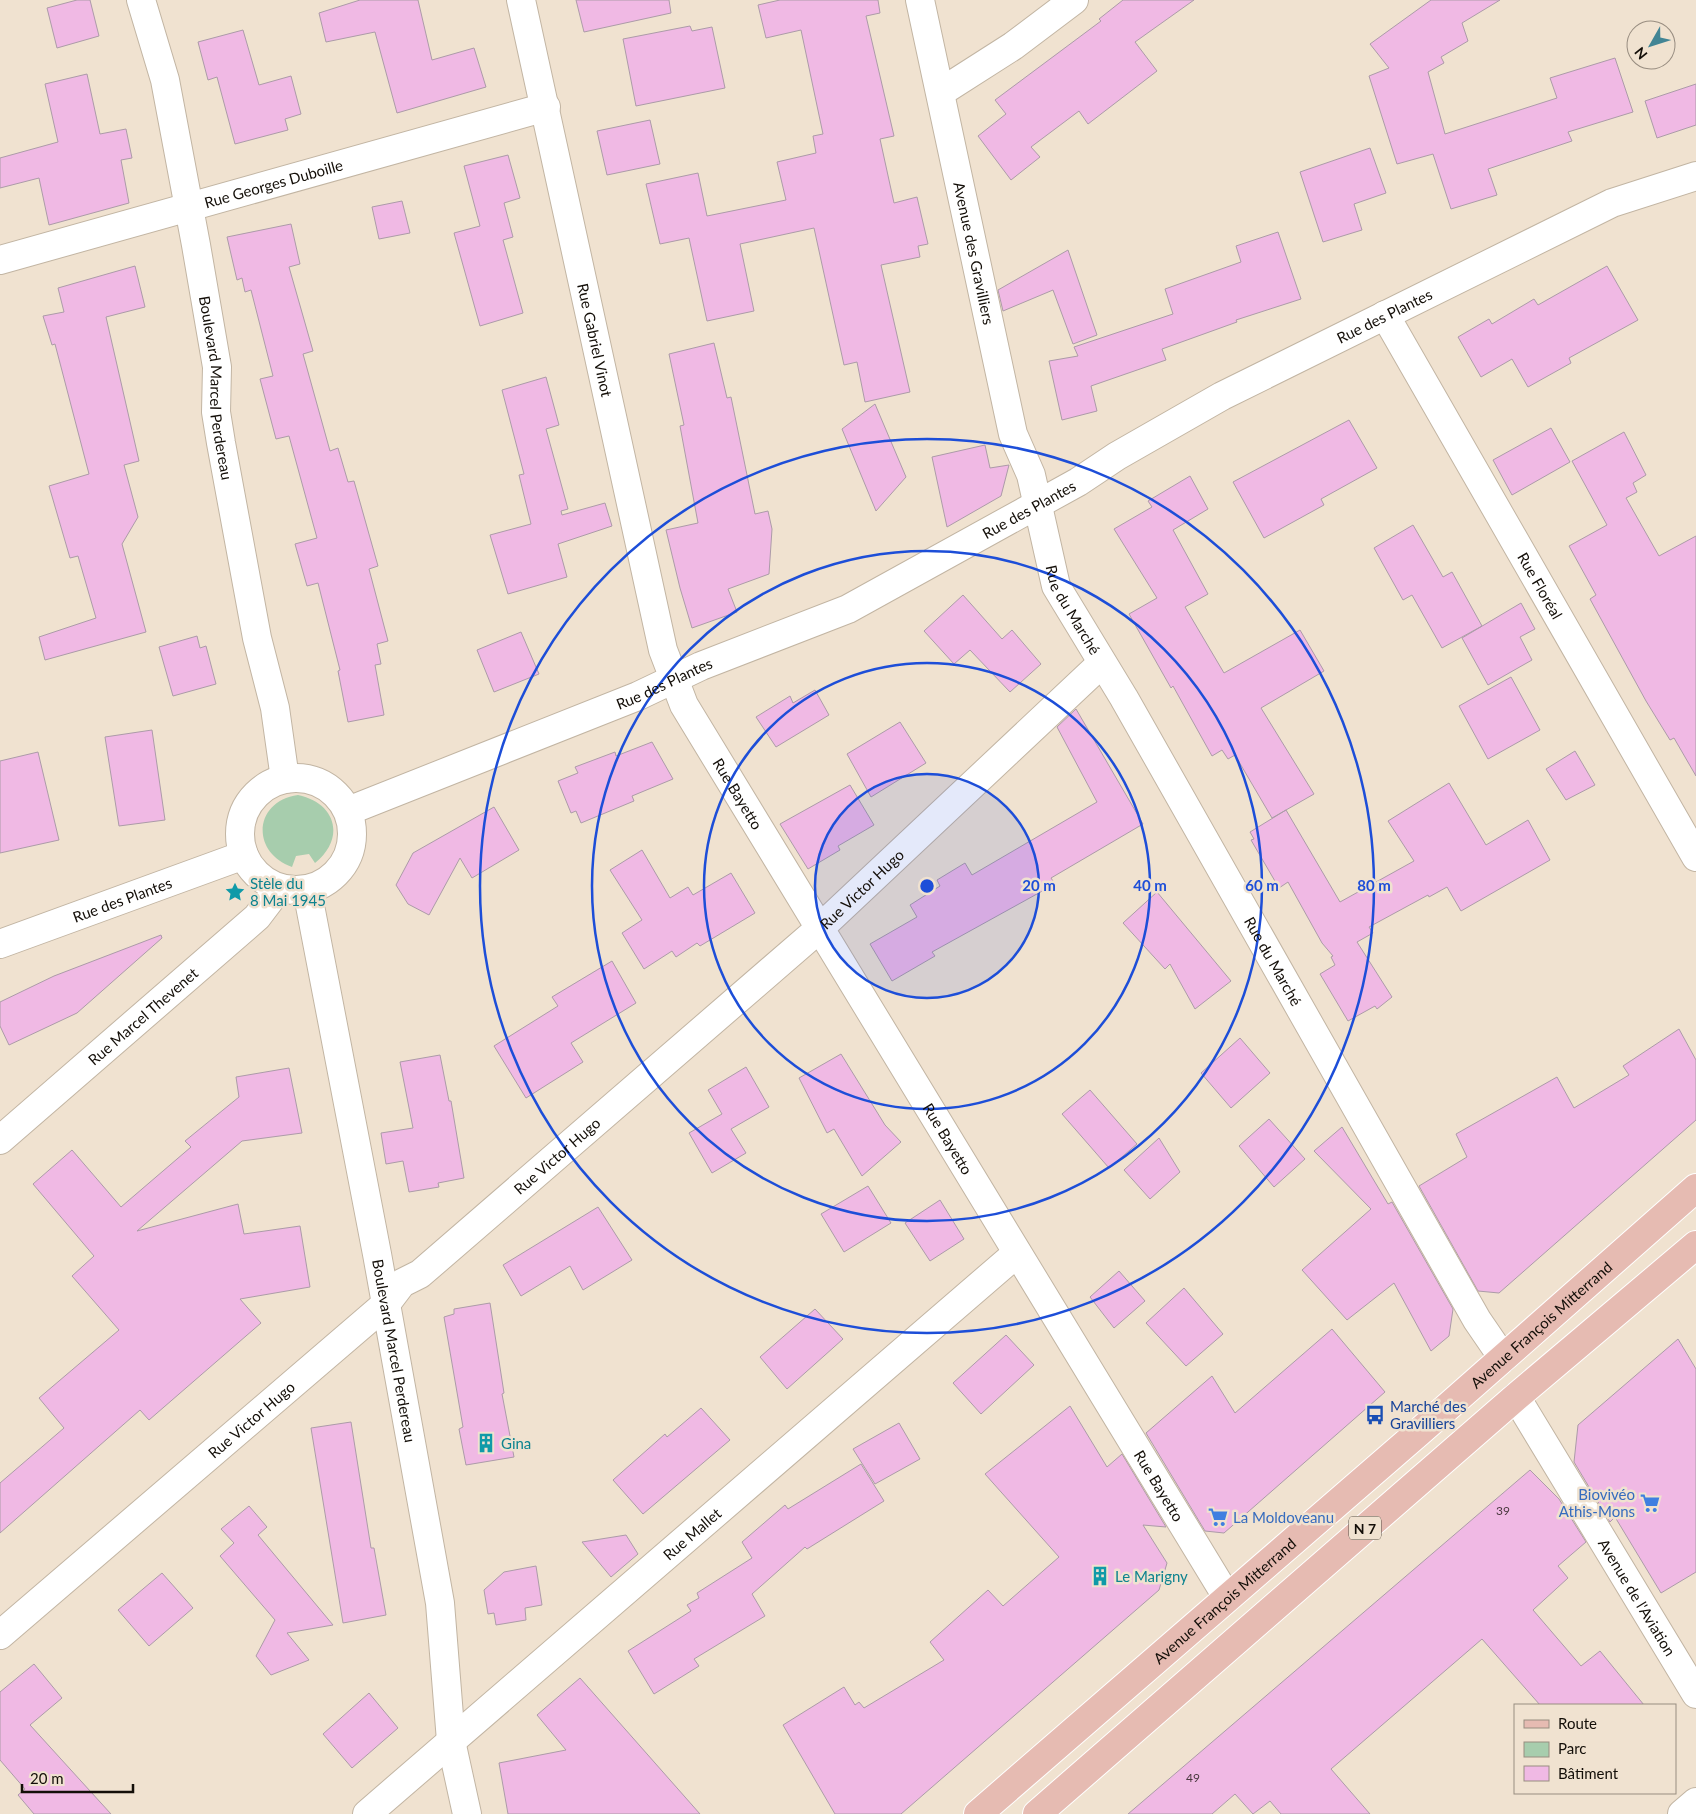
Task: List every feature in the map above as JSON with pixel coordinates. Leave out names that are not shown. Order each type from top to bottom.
[{"type":"main road","name":"Avenue François Mitterrand","points":[[978,1814],[1696,1188]]},
{"type":"main road","name":"N 7","points":[[1037,1814],[1516,1397],[1696,1244]]},
{"type":"street","name":"Boulevard Marcel Perdereau","points":[[141,0],[165,80],[217,367],[216,412],[220,443],[257,638],[275,708],[285,779]]},
{"type":"street","name":"Rue Gabriel Vinot","points":[[522,0],[663,650],[672,679]]},
{"type":"street","name":"Avenue des Gravilliers","points":[[920,0],[1013,434],[1031,475],[1038,502]]},
{"type":"street","points":[[941,92],[1013,46],[1074,0]]},
{"type":"street","name":"Rue Georges Duboille","points":[[0,260],[546,107]]},
{"type":"street","name":"Rue des Plantes","points":[[348,811],[638,696],[672,679],[848,609],[1038,502],[1078,482],[1117,456],[1222,396],[1385,314],[1612,204],[1696,176]]},
{"type":"street","name":"Rue Floréal","points":[[1385,314],[1696,857]]},
{"type":"street","name":"Rue du Marché","points":[[1038,502],[1056,586],[1102,662],[1477,1320],[1503,1358]]},
{"type":"street","name":"Rue Victor Hugo","points":[[0,1635],[386,1304],[402,1282],[420,1274],[820,928],[1102,662]]},
{"type":"street","name":"Rue Bayetto","points":[[672,679],[684,705],[1227,1597]]},
{"type":"street","points":[[304,778],[322,784],[338,795],[348,811],[352,828],[352,845],[346,861],[336,874],[323,884],[307,890],[279,888],[264,881],[252,869],[244,855],[240,839],[241,822],[246,807],[256,794],[269,784],[285,779],[304,778]]},
{"type":"street","name":"Rue des Plantes","points":[[0,944],[244,855]]},
{"type":"street","name":"Rue Marcel Thevenet","points":[[0,1140],[257,917],[279,888]]},
{"type":"street","name":"Boulevard Marcel Perdereau","points":[[307,890],[386,1304],[440,1603],[452,1741],[467,1814]]},
{"type":"street","name":"Rue Mallet","points":[[367,1814],[1017,1253]]},
{"type":"street","name":"Avenue de l'Aviation","points":[[1516,1397],[1696,1694]]},
{"type":"street","points":[[1682,1814],[1696,1802]]},
{"type":"green space","points":[[298,795],[311,799],[321,805],[328,813],[333,833],[331,843],[325,853],[315,863],[309,854],[296,856],[292,867],[278,860],[269,850],[264,839],[263,828],[266,816],[273,807],[283,799]]},
{"type":"building","points":[[77,0],[90,0],[99,36],[57,48],[47,8]]},
{"type":"building","points":[[360,0],[418,0],[432,60],[474,48],[486,87],[397,113],[375,32],[326,42],[319,13]]},
{"type":"building","points":[[576,0],[669,0],[671,13],[584,32]]},
{"type":"building","points":[[780,0],[878,0],[880,13],[866,16],[894,136],[880,139],[894,203],[917,197],[928,244],[918,246],[920,257],[881,265],[910,392],[865,402],[857,362],[844,365],[814,228],[740,244],[754,311],[707,321],[689,238],[660,244],[646,184],[698,173],[707,216],[786,200],[777,162],[816,153],[813,136],[823,134],[801,30],[766,38],[758,5]]},
{"type":"building","points":[[1123,0],[1194,0],[1135,42],[1157,71],[1088,124],[1079,111],[1031,147],[1040,157],[1011,180],[978,136],[1006,114],[995,100],[1101,21],[1099,19]]},
{"type":"building","points":[[1431,0],[1500,0],[1462,23],[1468,41],[1441,57],[1444,63],[1428,72],[1445,134],[1557,98],[1550,78],[1615,58],[1633,112],[1568,132],[1572,141],[1488,169],[1497,195],[1451,209],[1433,154],[1397,164],[1369,76],[1389,68],[1370,44]]},
{"type":"building","points":[[690,26],[692,31],[712,27],[725,88],[636,106],[623,39]]},
{"type":"building","points":[[243,30],[259,85],[291,76],[301,114],[285,119],[288,130],[235,144],[217,77],[208,80],[198,42]]},
{"type":"building","points":[[87,74],[100,134],[126,129],[132,158],[121,160],[129,203],[49,225],[39,178],[0,188],[0,158],[58,142],[45,84]]},
{"type":"building","points":[[1696,84],[1696,125],[1657,138],[1645,101]]},
{"type":"building","points":[[650,120],[660,164],[607,175],[597,131]]},
{"type":"building","points":[[1370,148],[1386,193],[1354,204],[1362,230],[1323,242],[1300,172]]},
{"type":"building","points":[[508,155],[520,198],[504,203],[513,237],[503,240],[523,313],[480,326],[454,233],[480,226],[464,166]]},
{"type":"building","points":[[402,201],[410,233],[379,239],[372,207]]},
{"type":"building","points":[[291,224],[300,264],[289,267],[313,351],[303,354],[330,451],[338,448],[348,482],[354,481],[378,566],[369,569],[388,641],[377,644],[381,664],[375,665],[384,715],[348,722],[338,671],[340,670],[318,583],[307,586],[295,544],[317,538],[289,436],[276,439],[260,379],[273,376],[251,290],[245,292],[242,278],[237,280],[227,237]]},
{"type":"building","points":[[1278,232],[1301,299],[1236,320],[1237,322],[1162,349],[1166,360],[1091,386],[1097,411],[1062,420],[1049,361],[1078,356],[1074,347],[1173,314],[1165,289],[1241,262],[1236,246]]},
{"type":"building","points":[[1068,250],[1097,335],[1073,344],[1053,290],[1003,311],[998,290]]},
{"type":"building","points":[[135,266],[145,307],[106,317],[139,461],[124,465],[138,517],[122,544],[146,632],[45,660],[39,637],[96,618],[78,556],[70,558],[49,486],[89,474],[55,344],[52,345],[43,316],[64,312],[58,288]]},
{"type":"building","points":[[1607,266],[1638,320],[1569,358],[1571,363],[1528,387],[1512,359],[1481,377],[1458,337],[1489,319],[1492,324],[1534,299],[1538,305]]},
{"type":"building","points":[[714,343],[727,398],[731,397],[755,514],[768,511],[772,529],[769,574],[728,589],[737,612],[692,628],[666,530],[698,523],[680,426],[684,425],[669,354]]},
{"type":"building","points":[[546,377],[559,425],[546,429],[568,509],[561,511],[562,515],[605,503],[612,526],[558,544],[567,577],[508,594],[490,535],[531,524],[519,475],[524,474],[502,390]]},
{"type":"building","points":[[875,404],[906,477],[876,511],[842,429]]},
{"type":"building","points":[[1349,420],[1377,468],[1321,499],[1324,505],[1264,538],[1233,482]]},
{"type":"building","points":[[1551,428],[1570,462],[1512,495],[1493,460]]},
{"type":"building","points":[[1624,432],[1646,475],[1633,483],[1637,492],[1626,498],[1659,556],[1696,536],[1696,776],[1674,738],[1670,740],[1646,701],[1590,599],[1596,595],[1569,546],[1607,525],[1572,461]]},
{"type":"building","points":[[985,445],[990,468],[1009,465],[1001,496],[947,527],[932,457]]},
{"type":"building","points":[[1190,476],[1208,509],[1173,530],[1208,594],[1185,607],[1224,673],[1300,630],[1324,671],[1261,708],[1314,794],[1272,818],[1235,755],[1228,759],[1222,750],[1212,756],[1173,686],[1171,688],[1129,614],[1157,598],[1114,529],[1152,507],[1148,501]]},
{"type":"building","points":[[1413,525],[1443,577],[1452,572],[1482,626],[1442,648],[1412,595],[1403,600],[1374,548]]},
{"type":"building","points":[[963,595],[1002,639],[1012,630],[1041,664],[1010,692],[970,650],[954,664],[924,631]]},
{"type":"building","points":[[1521,603],[1535,629],[1520,637],[1532,660],[1488,685],[1462,638]]},
{"type":"building","points":[[521,632],[539,674],[494,692],[477,650]]},
{"type":"building","points":[[197,636],[200,648],[206,646],[216,684],[173,696],[159,647]]},
{"type":"building","points":[[1511,677],[1540,730],[1488,759],[1459,706]]},
{"type":"building","points":[[815,690],[829,715],[776,747],[756,717],[790,696],[793,703]]},
{"type":"building","points":[[1076,709],[1143,824],[1051,878],[1055,884],[932,952],[935,956],[892,981],[870,944],[917,917],[910,905],[940,886],[937,880],[965,863],[972,875],[1097,802],[1057,727]]},
{"type":"building","points":[[900,722],[926,763],[871,797],[847,754]]},
{"type":"building","points":[[152,730],[165,820],[119,826],[105,737]]},
{"type":"building","points":[[652,742],[673,779],[632,796],[634,801],[581,823],[576,811],[571,813],[558,781],[578,773],[575,767],[615,752],[616,756]]},
{"type":"building","points":[[1575,751],[1595,785],[1566,800],[1546,769]]},
{"type":"building","points":[[38,752],[59,840],[0,853],[0,761]]},
{"type":"building","points":[[1449,783],[1486,845],[1528,820],[1550,860],[1461,911],[1447,887],[1429,897],[1428,895],[1369,927],[1373,933],[1357,942],[1392,997],[1377,1009],[1375,1006],[1348,1021],[1320,974],[1335,965],[1331,957],[1333,956],[1322,943],[1288,882],[1279,888],[1251,840],[1254,839],[1250,832],[1286,810],[1340,902],[1414,861],[1388,821]]},
{"type":"building","points":[[850,785],[874,825],[838,846],[840,850],[808,869],[780,824]]},
{"type":"building","points":[[494,807],[519,850],[472,878],[460,858],[429,915],[408,904],[396,885],[413,853]]},
{"type":"building","points":[[642,850],[670,898],[688,887],[693,895],[731,873],[755,913],[700,946],[697,943],[676,957],[672,951],[644,969],[622,933],[642,920],[610,870]]},
{"type":"building","points":[[1157,892],[1231,981],[1195,1009],[1170,964],[1165,969],[1123,923]]},
{"type":"building","points":[[161,935],[162,938],[77,1013],[9,1045],[0,1026],[0,1002],[54,976]]},
{"type":"building","points":[[612,961],[636,1003],[571,1043],[583,1062],[526,1098],[494,1046],[558,1006],[552,997]]},
{"type":"building","points":[[1679,1029],[1696,1060],[1696,1120],[1499,1293],[1478,1291],[1419,1186],[1467,1157],[1456,1134],[1557,1077],[1574,1108],[1629,1075],[1623,1066]]},
{"type":"building","points":[[1240,1038],[1270,1073],[1231,1108],[1201,1073]]},
{"type":"building","points":[[841,1054],[885,1125],[901,1142],[862,1176],[834,1129],[827,1133],[799,1078]]},
{"type":"building","points":[[440,1055],[449,1101],[451,1101],[464,1178],[438,1183],[439,1187],[409,1192],[403,1161],[386,1164],[381,1133],[413,1128],[400,1062]]},
{"type":"building","points":[[746,1067],[769,1107],[731,1129],[746,1153],[712,1173],[689,1133],[722,1114],[708,1090]]},
{"type":"building","points":[[289,1068],[302,1133],[242,1141],[137,1231],[238,1204],[244,1234],[300,1226],[310,1287],[240,1299],[261,1323],[149,1420],[140,1410],[0,1533],[0,1483],[64,1428],[39,1398],[119,1330],[72,1276],[94,1256],[33,1184],[72,1150],[121,1207],[191,1147],[185,1141],[239,1097],[236,1077]]},
{"type":"building","points":[[1090,1090],[1137,1144],[1109,1168],[1062,1114]]},
{"type":"building","points":[[1269,1119],[1305,1159],[1274,1187],[1239,1146]]},
{"type":"building","points":[[1342,1127],[1388,1204],[1392,1202],[1453,1309],[1449,1336],[1431,1351],[1394,1283],[1347,1320],[1302,1270],[1371,1209],[1314,1151]]},
{"type":"building","points":[[1159,1138],[1180,1172],[1150,1199],[1124,1170]]},
{"type":"building","points":[[868,1186],[891,1223],[844,1252],[821,1214]]},
{"type":"building","points":[[940,1200],[964,1239],[930,1261],[905,1223]]},
{"type":"building","points":[[598,1207],[632,1260],[583,1290],[570,1266],[521,1296],[503,1265]]},
{"type":"building","points":[[1119,1271],[1145,1301],[1114,1328],[1090,1297]]},
{"type":"building","points":[[1184,1288],[1223,1334],[1186,1366],[1146,1323]]},
{"type":"building","points":[[490,1303],[504,1393],[502,1394],[514,1457],[466,1465],[459,1429],[463,1427],[444,1317],[454,1314],[454,1309]]},
{"type":"building","points":[[815,1309],[843,1339],[787,1389],[760,1357]]},
{"type":"building","points":[[1332,1329],[1385,1392],[1224,1533],[1205,1531],[1146,1433],[1212,1376],[1235,1413]]},
{"type":"building","points":[[1006,1335],[1034,1365],[981,1414],[953,1383]]},
{"type":"building","points":[[1678,1339],[1696,1369],[1696,1572],[1661,1593],[1615,1517],[1610,1522],[1574,1462],[1578,1425]]},
{"type":"building","name":"Le Marigny","points":[[1070,1406],[1107,1467],[1122,1454],[1166,1527],[1143,1525],[1167,1563],[1159,1590],[901,1814],[835,1814],[783,1725],[844,1687],[855,1705],[859,1702],[864,1708],[944,1660],[930,1642],[988,1590],[1003,1606],[1059,1557],[985,1474]]},
{"type":"building","points":[[701,1408],[730,1440],[643,1514],[613,1480],[665,1434],[667,1437]]},
{"type":"building","points":[[351,1422],[371,1548],[374,1548],[386,1615],[343,1623],[311,1428]]},
{"type":"building","points":[[899,1423],[920,1459],[875,1484],[853,1449]]},
{"type":"building","points":[[861,1464],[884,1501],[807,1549],[805,1547],[752,1594],[765,1616],[694,1659],[699,1666],[654,1694],[628,1651],[691,1611],[687,1605],[699,1598],[697,1593],[752,1558],[742,1542],[785,1505],[788,1509]]},
{"type":"building","points":[[1530,1470],[1559,1499],[1586,1542],[1558,1566],[1568,1578],[1533,1610],[1581,1666],[1600,1651],[1643,1704],[1539,1704],[1482,1639],[1331,1769],[1370,1814],[1281,1814],[1270,1801],[1253,1814],[1235,1794],[1212,1814],[1128,1814]]},
{"type":"building","points":[[249,1506],[267,1527],[258,1535],[333,1625],[287,1633],[309,1660],[271,1675],[256,1656],[275,1620],[220,1556],[234,1543],[221,1529]]},
{"type":"building","points":[[626,1535],[638,1554],[611,1577],[582,1542]]},
{"type":"building","points":[[536,1566],[542,1605],[525,1608],[526,1620],[496,1625],[494,1613],[488,1614],[484,1590],[504,1572]]},
{"type":"building","points":[[162,1573],[193,1608],[149,1646],[118,1610]]},
{"type":"building","points":[[34,1664],[62,1698],[30,1725],[111,1814],[34,1814],[18,1795],[25,1789],[0,1760],[0,1692]]},
{"type":"building","points":[[580,1678],[700,1814],[508,1814],[499,1763],[566,1750],[537,1715]]},
{"type":"building","points":[[369,1693],[398,1728],[352,1768],[323,1734]]},
{"type":"place","name":"Stèle du 8 Mai 1945","points":[[235,892]]},
{"type":"place","name":"Marché des Gravilliers","points":[[1375,1415]]},
{"type":"place","name":"Gina","points":[[486,1443]]},
{"type":"place","name":"Biovivéo Athis-Mons","points":[[1650,1503]]},
{"type":"place","name":"La Moldoveanu","points":[[1218,1517]]},
{"type":"place","name":"Le Marigny","points":[[1100,1576]]}]
